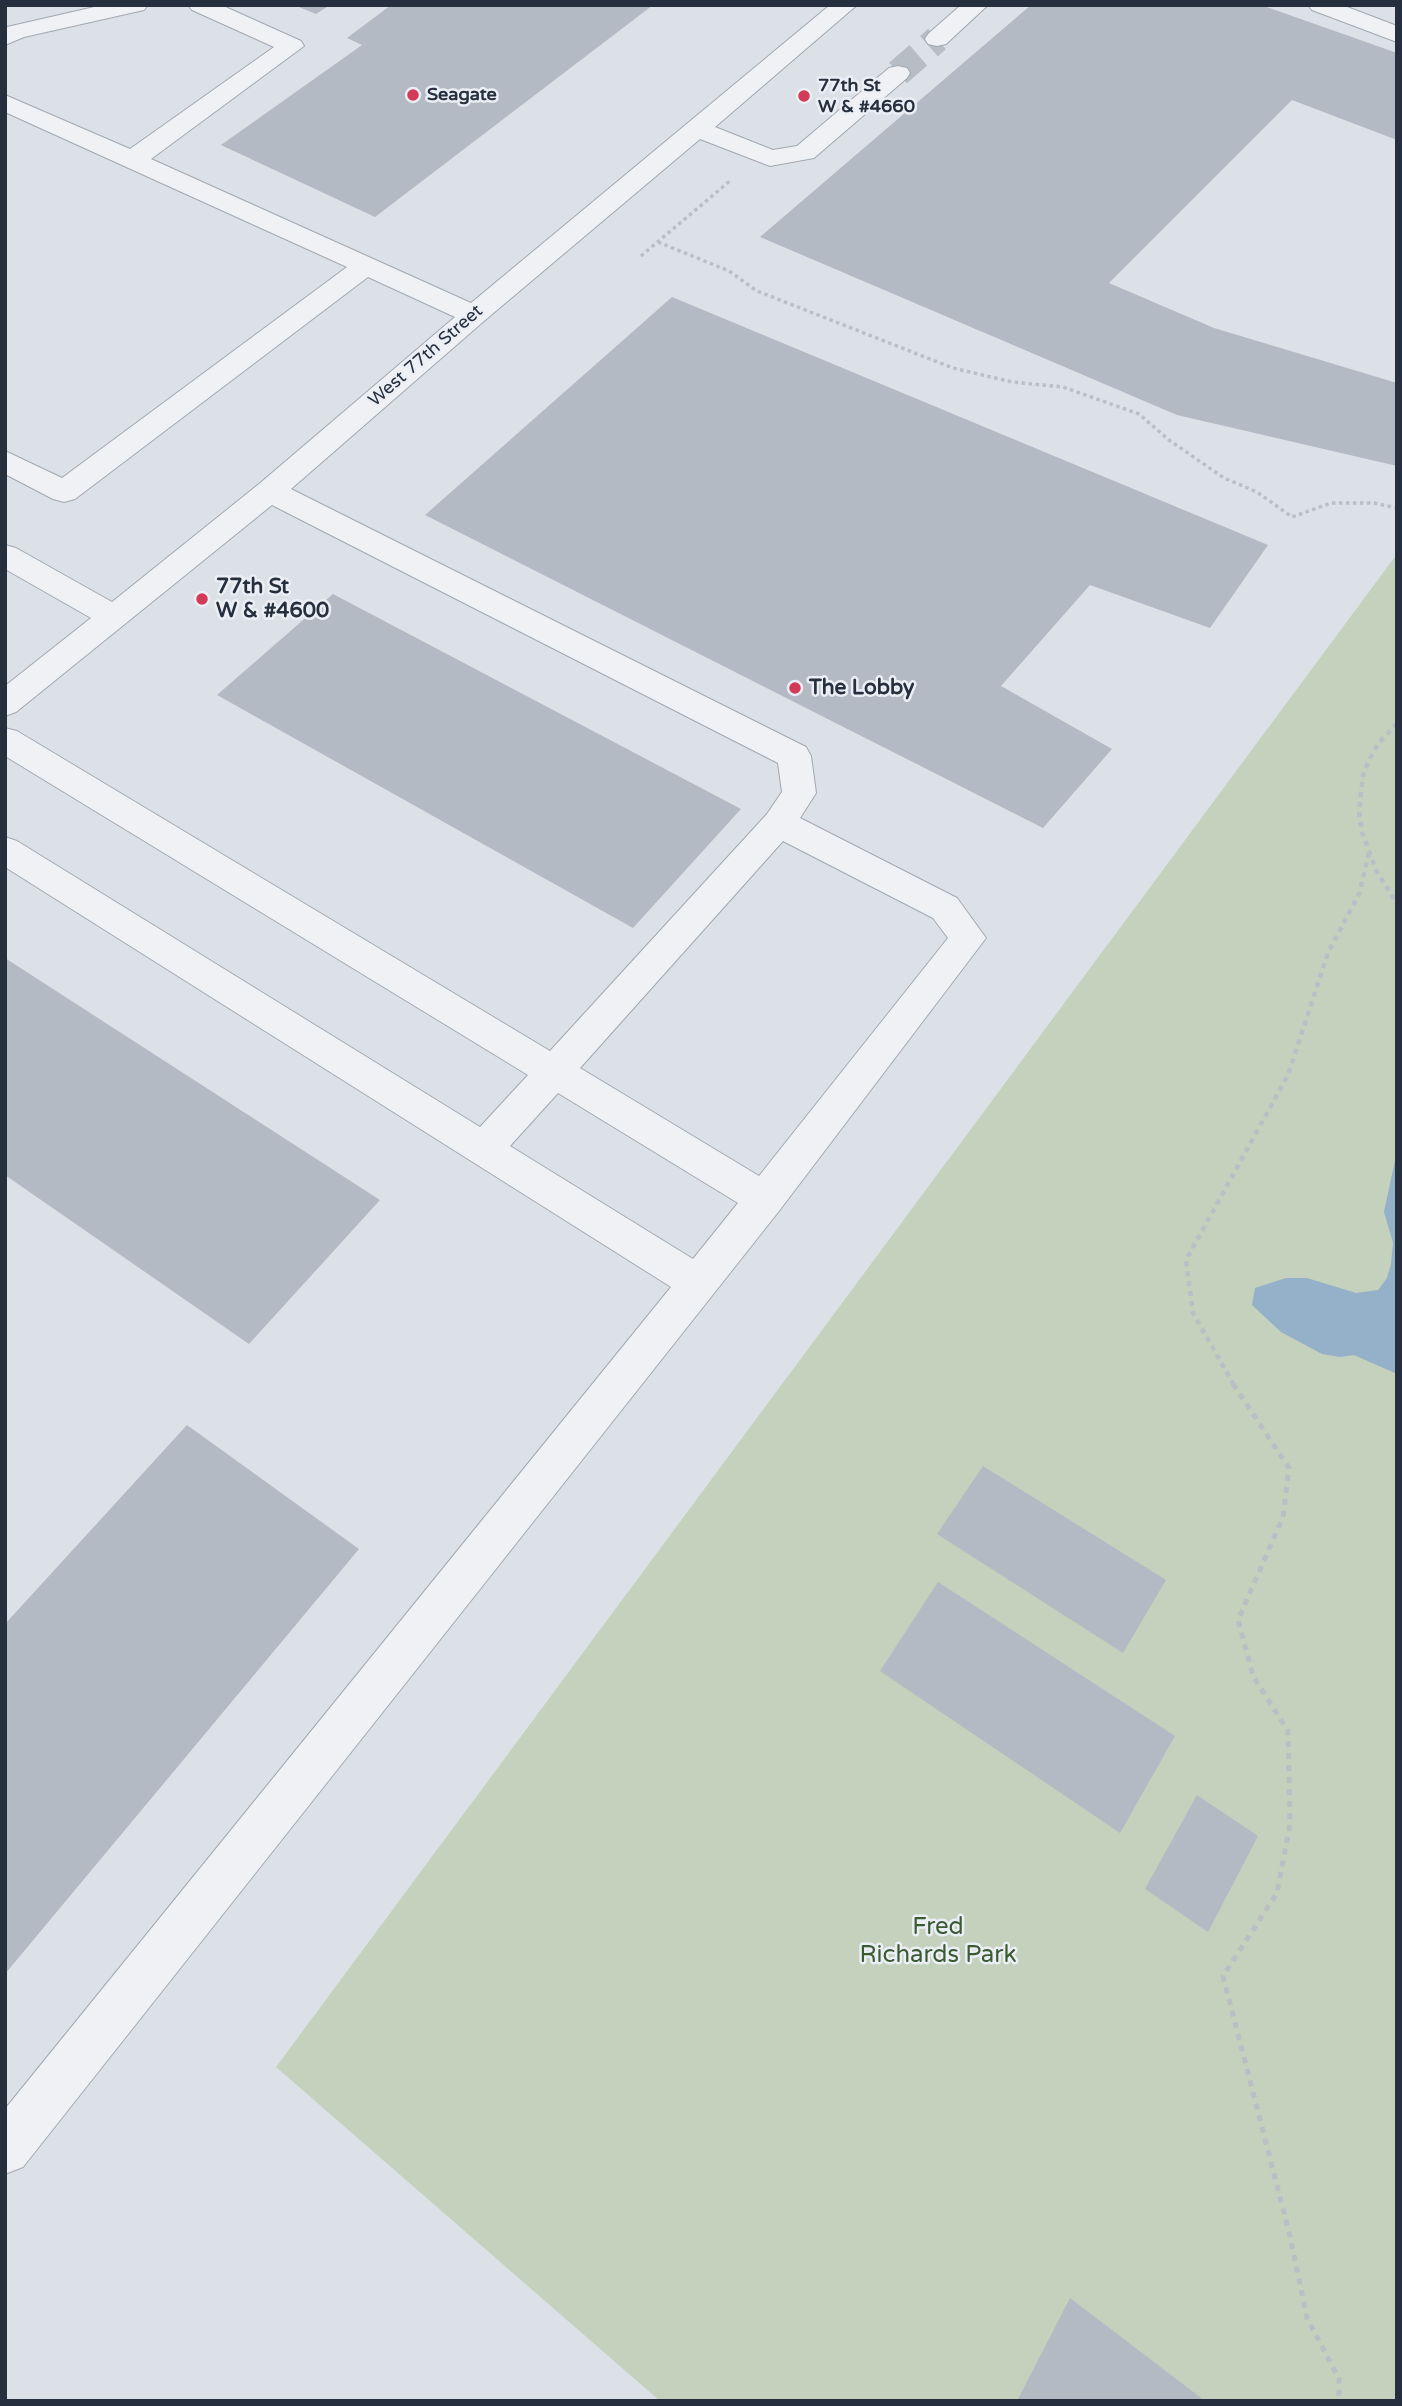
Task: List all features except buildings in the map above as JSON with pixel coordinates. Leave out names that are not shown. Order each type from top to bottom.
[{"type":"street","points":[[5,38],[28,29],[136,5]]},
{"type":"street","points":[[132,160],[292,46],[200,5]]},
{"type":"street","name":"West 77th Street","points":[[5,704],[270,491],[474,314],[845,5]]},
{"type":"street","points":[[937,39],[976,5]]},
{"type":"street","points":[[1320,5],[1397,35]]},
{"type":"street","points":[[698,129],[770,158],[805,153],[898,73]]},
{"type":"street","points":[[5,102],[474,314]]},
{"type":"street","points":[[5,461],[64,492],[366,265]]},
{"type":"street","points":[[270,491],[794,756],[799,793],[779,823],[485,1148]]},
{"type":"street","points":[[5,555],[112,616]]},
{"type":"street","points":[[5,740],[765,1199]]},
{"type":"street","points":[[5,2149],[765,1199],[968,938],[945,908],[779,823]]},
{"type":"street","points":[[5,850],[698,1283]]},
{"type":"path","points":[[658,242],[729,271],[757,291],[953,368],[1012,382],[1063,387],[1139,414],[1169,440],[1224,478],[1257,492],[1292,517],[1331,503],[1374,503],[1397,508]]},
{"type":"path","points":[[1397,723],[1378,744],[1363,775],[1359,812],[1369,853],[1387,891],[1397,904]]},
{"type":"path","points":[[1339,2401],[1339,2379],[1307,2318],[1290,2236],[1223,1976],[1277,1893],[1290,1824],[1288,1731],[1253,1676],[1238,1620],[1283,1517],[1289,1468],[1228,1376],[1193,1314],[1186,1260],[1288,1074],[1328,953],[1359,894],[1369,853]]},
{"type":"green space","name":"Fred Richards Park","points":[[1397,554],[1397,2401],[660,2401],[276,2067]]},
{"type":"water","points":[[1397,1151],[1397,1374],[1354,1355],[1340,1357],[1322,1354],[1281,1332],[1252,1305],[1255,1288],[1286,1278],[1307,1278],[1356,1293],[1378,1290],[1387,1278],[1391,1264],[1393,1243],[1384,1212]]},
{"type":"tunnel","points":[[898,73],[937,39]]},
{"type":"place","name":"Seagate","points":[[413,95]]},
{"type":"place","name":"77th St W & #4660","points":[[804,96]]},
{"type":"place","name":"77th St W & #4600","points":[[202,599]]},
{"type":"place","name":"The Lobby","points":[[795,688]]}]
